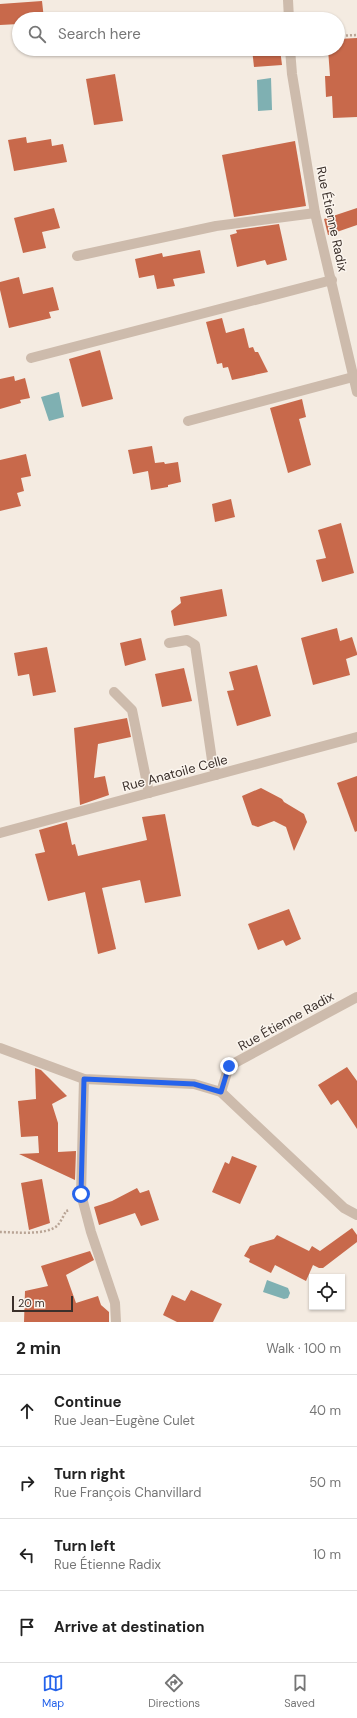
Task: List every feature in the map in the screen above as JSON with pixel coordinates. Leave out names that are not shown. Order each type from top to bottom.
[{"type":"street","points":[[288,0],[289,12]]},
{"type":"street","name":"Rue Étienne Radix","points":[[291,56],[292,74],[315,212],[357,392]]},
{"type":"street","points":[[78,256],[216,226],[315,212]]},
{"type":"street","points":[[31,358],[332,280]]},
{"type":"street","points":[[188,421],[353,377]]},
{"type":"street","points":[[169,643],[187,640],[195,645],[212,760],[216,775]]},
{"type":"street","points":[[114,692],[132,710],[149,793]]},
{"type":"street","name":"Rue Anatoile Celle","points":[[0,833],[357,737]]},
{"type":"street","name":"Rue Étienne Radix","points":[[221,1092],[229,1066],[357,997]]},
{"type":"street","points":[[0,1048],[84,1079],[194,1084],[221,1092],[344,1208],[357,1214]]},
{"type":"street","points":[[84,1079],[81,1194],[91,1232],[115,1303],[116,1322]]},
{"type":"path","points":[[345,36],[357,35]]},
{"type":"path","points":[[0,1232],[35,1232],[48,1230],[58,1225],[66,1211],[84,1206]]},
{"type":"water","points":[[271,78],[272,110],[258,111],[257,80]]},
{"type":"water","points":[[59,392],[64,417],[49,421],[41,397]]},
{"type":"water","points":[[267,1280],[288,1288],[290,1293],[288,1298],[284,1299],[263,1292]]},
{"type":"building","points":[[42,1],[43,12],[12,12],[12,24],[0,25],[0,4]]},
{"type":"building","points":[[357,38],[357,117],[333,118],[332,96],[326,97],[325,76],[330,76],[329,56],[345,56],[345,39]]},
{"type":"building","points":[[253,56],[281,56],[282,65],[254,67]]},
{"type":"building","points":[[115,74],[123,121],[94,125],[86,79]]},
{"type":"building","points":[[26,137],[27,143],[51,139],[52,146],[63,144],[67,162],[14,171],[8,140]]},
{"type":"building","points":[[295,141],[306,206],[234,217],[222,155]]},
{"type":"building","points":[[54,208],[60,228],[42,232],[46,248],[23,253],[14,218]]},
{"type":"building","points":[[357,208],[357,225],[328,235],[324,219]]},
{"type":"building","points":[[279,224],[287,260],[267,265],[265,260],[237,267],[230,235],[237,233],[236,230]]},
{"type":"building","points":[[200,250],[205,273],[173,279],[175,286],[157,289],[154,275],[139,278],[135,259],[162,253],[163,257]]},
{"type":"building","points":[[19,277],[23,294],[53,287],[59,310],[49,312],[51,318],[9,328],[0,290],[0,282]]},
{"type":"building","points":[[222,318],[226,333],[244,328],[249,348],[253,347],[255,352],[258,352],[268,372],[232,380],[228,367],[223,368],[222,363],[217,364],[206,322]]},
{"type":"building","points":[[100,350],[113,399],[82,407],[69,359]]},
{"type":"building","points":[[14,376],[15,381],[25,378],[30,398],[20,400],[21,403],[0,409],[0,379]]},
{"type":"building","points":[[302,399],[306,417],[299,419],[311,465],[288,473],[270,408]]},
{"type":"building","points":[[152,446],[155,463],[164,462],[165,464],[178,462],[181,482],[168,485],[168,487],[151,490],[148,471],[133,474],[128,450]]},
{"type":"building","points":[[26,454],[31,476],[21,478],[24,491],[17,493],[21,506],[0,511],[0,460]]},
{"type":"building","points":[[231,499],[235,517],[215,522],[212,504]]},
{"type":"building","points":[[341,523],[354,573],[322,582],[316,560],[326,558],[318,530]]},
{"type":"building","points":[[222,589],[227,616],[174,626],[171,611],[181,603],[180,597]]},
{"type":"building","points":[[337,628],[340,641],[352,637],[357,653],[357,655],[346,659],[350,675],[313,685],[301,638]]},
{"type":"building","points":[[141,638],[146,660],[125,666],[120,643]]},
{"type":"building","points":[[47,647],[56,692],[33,696],[29,674],[18,676],[14,653]]},
{"type":"building","points":[[257,665],[271,716],[237,726],[227,691],[234,690],[229,672]]},
{"type":"building","points":[[184,668],[192,701],[162,707],[155,674]]},
{"type":"building","points":[[127,718],[131,737],[98,744],[94,778],[105,776],[109,795],[80,805],[74,728]]},
{"type":"building","points":[[357,776],[357,831],[355,832],[337,783]]},
{"type":"building","points":[[261,788],[282,799],[284,802],[304,814],[307,822],[294,851],[286,827],[274,821],[258,827],[252,825],[242,796]]},
{"type":"building","points":[[165,814],[181,896],[145,903],[140,880],[102,888],[116,949],[98,954],[85,892],[48,901],[35,854],[45,852],[39,830],[67,822],[72,845],[75,844],[78,856],[147,840],[142,817]]},
{"type":"building","points":[[289,909],[301,939],[286,946],[283,940],[258,950],[248,924]]},
{"type":"building","points":[[347,1067],[357,1081],[357,1129],[338,1100],[331,1105],[318,1085]]},
{"type":"building","points":[[35,1068],[41,1070],[67,1096],[52,1104],[58,1123],[58,1152],[76,1151],[75,1180],[19,1154],[39,1153],[38,1136],[21,1137],[18,1101],[36,1099]]},
{"type":"building","points":[[232,1156],[257,1166],[240,1204],[212,1192],[225,1162],[229,1164]]},
{"type":"building","points":[[42,1179],[50,1223],[29,1230],[21,1183]]},
{"type":"building","points":[[137,1188],[140,1193],[149,1190],[159,1220],[141,1226],[135,1213],[99,1225],[94,1207],[112,1201]]},
{"type":"building","points":[[352,1228],[357,1235],[357,1242],[323,1268],[313,1265],[306,1281],[275,1265],[271,1273],[249,1262],[250,1259],[244,1256],[250,1246],[274,1239],[277,1235],[309,1251],[312,1246],[320,1251]]},
{"type":"building","points":[[90,1251],[94,1260],[66,1275],[76,1303],[98,1296],[101,1305],[109,1312],[109,1322],[24,1322],[25,1291],[48,1286],[41,1266]]},
{"type":"building","points":[[191,1290],[222,1304],[213,1322],[177,1322],[163,1315],[172,1295],[185,1301]]},
{"type":"route","points":[[81,1194],[84,1079],[194,1084],[221,1092],[229,1066]]}]
